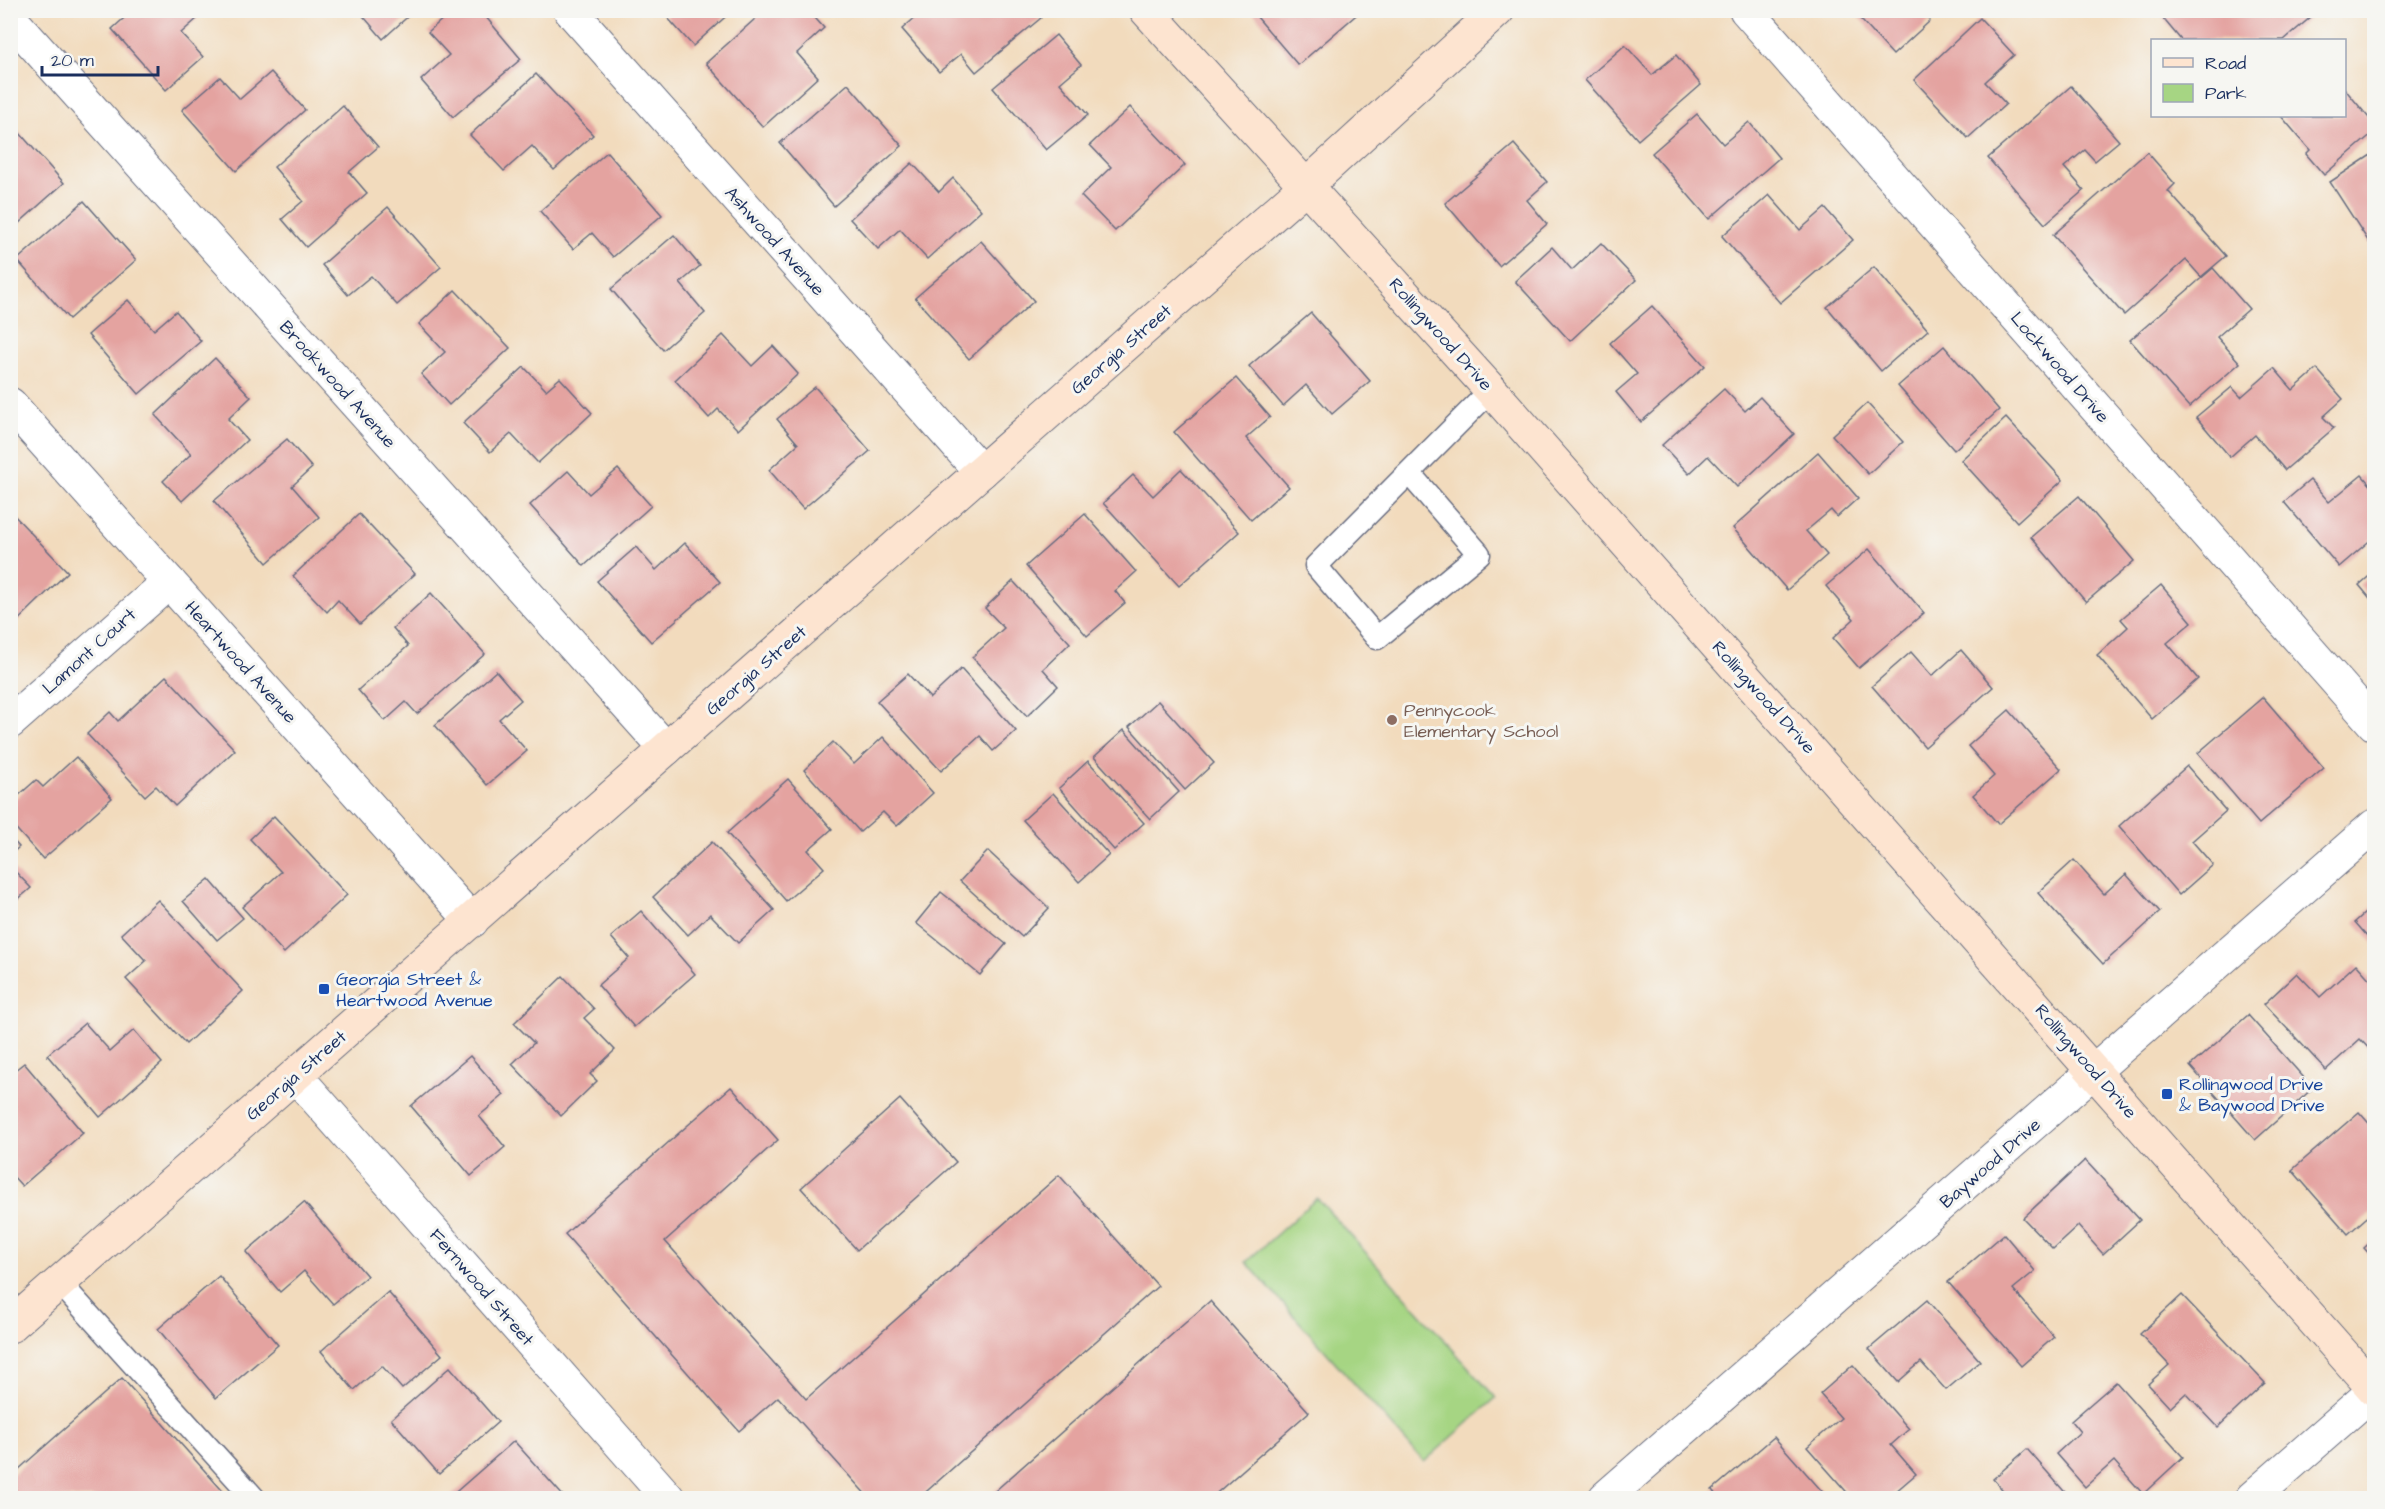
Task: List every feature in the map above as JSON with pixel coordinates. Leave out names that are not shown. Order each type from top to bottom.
[{"type":"main road","name":"Rollingwood Drive","points":[[1146,10],[1491,390],[2095,1071],[2374,1390]]},
{"type":"main road","name":"Georgia Street","points":[[10,1326],[1306,186],[1498,10]]},
{"type":"street","name":"Ashwood Avenue","points":[[570,10],[981,472]]},
{"type":"street","name":"Lockwood Drive","points":[[1746,10],[2374,724]]},
{"type":"street","name":"Brookwood Avenue","points":[[10,18],[666,749]]},
{"type":"street","name":"Heartwood Avenue","points":[[10,404],[472,921]]},
{"type":"street","name":"Lamont Court","points":[[10,722],[169,582]]},
{"type":"street","name":"Baywood Drive","points":[[1605,1498],[2374,826]]},
{"type":"street","name":"Fernwood Street","points":[[296,1076],[668,1498]]},
{"type":"street","points":[[2252,1498],[2374,1390]]},
{"type":"lane","points":[[1408,473],[1479,554],[1377,638],[1316,566],[1408,473],[1491,390]]},
{"type":"lane","points":[[60,1283],[254,1498]]},
{"type":"green space","points":[[1317,1198],[1496,1398],[1424,1462],[1246,1262]]},
{"type":"building","points":[[133,10],[207,10],[181,33],[203,57],[166,90],[112,29]]},
{"type":"building","points":[[358,10],[415,10],[383,39]]},
{"type":"building","points":[[453,10],[480,10],[521,59],[453,117],[421,80],[449,55],[428,32]]},
{"type":"building","points":[[672,10],[733,10],[693,46],[666,16]]},
{"type":"building","points":[[765,10],[808,10],[824,28],[797,53],[818,77],[763,127],[706,63]]},
{"type":"building","points":[[924,10],[1034,10],[1041,18],[976,72],[961,54],[939,72],[902,29]]},
{"type":"building","points":[[1251,10],[1362,10],[1298,65]]},
{"type":"building","points":[[1852,10],[1921,10],[1930,21],[1893,55]]},
{"type":"building","points":[[2156,10],[2319,10],[2285,39],[2180,39]]},
{"type":"building","points":[[1980,18],[2014,55],[1985,82],[2006,104],[1968,138],[1914,80]]},
{"type":"building","points":[[1056,35],[1081,65],[1060,83],[1088,115],[1046,150],[993,88]]},
{"type":"building","points":[[1625,45],[1652,75],[1676,55],[1701,85],[1638,140],[1585,80]]},
{"type":"building","points":[[271,72],[305,110],[236,171],[182,110],[220,77],[240,99]]},
{"type":"building","points":[[536,74],[593,135],[554,170],[532,146],[504,171],[470,135]]},
{"type":"building","points":[[848,84],[902,146],[834,206],[780,143]]},
{"type":"building","points":[[2071,86],[2119,141],[2095,161],[2085,150],[2064,167],[2084,190],[2045,224],[1988,158]]},
{"type":"building","points":[[2346,90],[2374,124],[2374,132],[2324,175],[2306,154],[2310,150],[2282,117],[2346,117]]},
{"type":"building","points":[[343,106],[378,147],[349,172],[367,193],[306,247],[282,219],[303,201],[274,167]]},
{"type":"building","points":[[1130,107],[1185,165],[1115,231],[1081,196],[1111,167],[1090,145]]},
{"type":"building","points":[[1697,114],[1723,144],[1749,122],[1779,158],[1709,219],[1652,153]]},
{"type":"building","points":[[10,122],[64,183],[10,231]]},
{"type":"building","points":[[1514,144],[1547,182],[1527,200],[1547,224],[1499,266],[1445,203]]},
{"type":"building","points":[[607,152],[662,215],[613,257],[592,233],[573,249],[540,211]]},
{"type":"building","points":[[2147,152],[2175,184],[2168,191],[2226,256],[2201,277],[2186,260],[2124,315],[2053,235]]},
{"type":"building","points":[[2374,153],[2374,250],[2330,182]]},
{"type":"building","points":[[912,163],[939,192],[953,178],[981,210],[927,259],[900,229],[878,249],[850,219]]},
{"type":"building","points":[[1769,195],[1800,230],[1825,208],[1853,240],[1780,303],[1722,236]]},
{"type":"building","points":[[84,201],[136,260],[69,319],[17,260]]},
{"type":"building","points":[[388,207],[441,267],[397,305],[371,276],[348,295],[322,265]]},
{"type":"building","points":[[674,235],[700,266],[680,283],[705,313],[663,350],[611,289]]},
{"type":"building","points":[[981,241],[1034,301],[969,359],[915,298]]},
{"type":"building","points":[[1601,243],[1636,280],[1570,341],[1515,281],[1552,247],[1572,270]]},
{"type":"building","points":[[1874,267],[1928,330],[1881,371],[1827,307]]},
{"type":"building","points":[[2213,268],[2249,309],[2217,337],[2240,363],[2189,407],[2130,340]]},
{"type":"building","points":[[455,290],[510,348],[449,405],[421,374],[445,352],[419,324]]},
{"type":"building","points":[[128,300],[154,330],[176,311],[201,341],[139,394],[88,335]]},
{"type":"building","points":[[1652,306],[1705,366],[1641,422],[1616,392],[1637,374],[1610,343]]},
{"type":"building","points":[[1311,313],[1370,381],[1332,414],[1306,385],[1283,406],[1249,366]]},
{"type":"building","points":[[723,335],[752,366],[773,346],[798,374],[738,430],[718,409],[709,418],[675,380]]},
{"type":"building","points":[[1944,346],[1999,410],[1954,450],[1898,386]]},
{"type":"building","points":[[215,358],[251,397],[228,419],[247,440],[182,501],[163,481],[191,454],[155,415]]},
{"type":"building","points":[[524,367],[546,390],[560,378],[592,413],[538,463],[511,434],[490,452],[463,423]]},
{"type":"building","points":[[2274,368],[2293,390],[2317,369],[2343,399],[2323,417],[2334,428],[2285,470],[2255,435],[2230,457],[2196,417],[2232,387],[2241,397]]},
{"type":"building","points":[[1236,378],[1270,417],[1246,438],[1289,487],[1251,520],[1174,432]]},
{"type":"building","points":[[815,387],[870,451],[803,509],[769,470],[798,444],[777,419]]},
{"type":"building","points":[[1724,389],[1745,411],[1760,397],[1794,434],[1737,487],[1708,456],[1689,474],[1662,445]]},
{"type":"building","points":[[1867,403],[1903,442],[1868,474],[1832,435]]},
{"type":"building","points":[[2006,418],[2063,480],[2017,522],[1961,460]]},
{"type":"building","points":[[287,439],[312,468],[292,486],[319,517],[267,563],[214,501]]},
{"type":"building","points":[[1818,452],[1858,498],[1837,517],[1831,510],[1806,531],[1827,555],[1787,590],[1733,528]]},
{"type":"building","points":[[618,469],[651,506],[584,566],[530,505],[568,471],[589,494]]},
{"type":"building","points":[[1181,469],[1239,532],[1179,586],[1103,503],[1133,475],[1153,496]]},
{"type":"building","points":[[2362,475],[2374,489],[2374,537],[2339,567],[2284,502],[2310,480],[2329,502]]},
{"type":"building","points":[[2079,496],[2134,561],[2086,602],[2031,537]]},
{"type":"building","points":[[10,511],[68,572],[10,628]]},
{"type":"building","points":[[359,514],[415,574],[360,624],[338,600],[327,612],[293,576]]},
{"type":"building","points":[[1085,514],[1136,572],[1115,591],[1125,603],[1087,636],[1026,566]]},
{"type":"building","points":[[685,543],[720,582],[651,642],[597,581],[636,547],[656,570]]},
{"type":"building","points":[[1869,549],[1924,613],[1859,668],[1833,638],[1854,619],[1826,586]]},
{"type":"building","points":[[2374,572],[2374,603],[2359,585]]},
{"type":"building","points":[[1013,581],[1070,643],[1043,669],[1058,686],[1027,716],[972,657],[1004,628],[985,608]]},
{"type":"building","points":[[2161,585],[2192,622],[2167,643],[2198,679],[2152,719],[2097,655],[2128,627],[2121,619]]},
{"type":"building","points":[[431,593],[485,654],[417,714],[406,702],[385,721],[358,690],[408,646],[393,628]]},
{"type":"building","points":[[1961,650],[1993,687],[1925,747],[1872,686],[1911,652],[1932,676]]},
{"type":"building","points":[[961,669],[1016,731],[993,751],[980,736],[941,771],[877,701],[908,674],[930,698]]},
{"type":"building","points":[[496,671],[521,700],[499,719],[527,751],[487,785],[435,725]]},
{"type":"building","points":[[166,676],[235,750],[175,806],[156,786],[145,796],[87,734],[110,712],[118,721]]},
{"type":"building","points":[[2263,697],[2324,768],[2259,824],[2198,753]]},
{"type":"building","points":[[1158,701],[1214,763],[1185,790],[1129,727]]},
{"type":"building","points":[[2009,710],[2061,769],[1998,824],[1973,795],[1994,776],[1968,746]]},
{"type":"building","points":[[1124,730],[1179,792],[1150,819],[1094,757]]},
{"type":"building","points":[[883,737],[933,793],[897,826],[883,812],[860,832],[804,770],[833,742],[854,764]]},
{"type":"building","points":[[76,757],[112,798],[43,859],[10,822],[10,803],[36,780],[43,787]]},
{"type":"building","points":[[1088,761],[1144,823],[1114,850],[1059,788]]},
{"type":"building","points":[[2187,766],[2226,811],[2192,841],[2213,865],[2179,895],[2119,826]]},
{"type":"building","points":[[788,779],[832,829],[808,850],[824,868],[786,901],[727,833]]},
{"type":"building","points":[[1053,793],[1109,855],[1079,882],[1023,820]]},
{"type":"building","points":[[274,816],[347,895],[284,953],[242,907],[281,872],[250,839]]},
{"type":"building","points":[[10,837],[19,847],[10,855]]},
{"type":"building","points":[[712,842],[774,910],[738,943],[710,914],[688,935],[653,897]]},
{"type":"building","points":[[988,851],[1049,908],[1022,937],[960,881]]},
{"type":"building","points":[[2074,860],[2104,894],[2126,874],[2160,912],[2103,964],[2038,893]]},
{"type":"building","points":[[10,866],[31,888],[10,906]]},
{"type":"building","points":[[209,879],[243,918],[217,940],[183,901]]},
{"type":"building","points":[[941,892],[1006,944],[980,975],[916,923]]},
{"type":"building","points":[[158,900],[243,991],[186,1044],[126,979],[146,961],[121,934]]},
{"type":"building","points":[[2374,905],[2374,944],[2355,922]]},
{"type":"building","points":[[641,911],[695,974],[634,1027],[598,985],[629,958],[611,937]]},
{"type":"building","points":[[2356,964],[2374,984],[2374,1054],[2360,1039],[2326,1070],[2264,1004],[2297,973],[2320,997]]},
{"type":"building","points":[[563,976],[594,1009],[584,1018],[615,1050],[590,1074],[597,1081],[561,1116],[512,1064],[534,1043],[514,1023]]},
{"type":"building","points":[[2248,1015],[2313,1088],[2255,1140],[2190,1066]]},
{"type":"building","points":[[85,1023],[110,1051],[134,1030],[162,1063],[100,1117],[47,1055]]},
{"type":"building","points":[[470,1056],[504,1095],[479,1116],[505,1147],[471,1176],[411,1106]]},
{"type":"building","points":[[24,1063],[83,1133],[22,1186],[10,1173],[10,1074]]},
{"type":"building","points":[[731,1087],[778,1140],[665,1241],[806,1399],[1059,1175],[1158,1286],[919,1498],[869,1498],[778,1397],[739,1431],[565,1234]]},
{"type":"building","points":[[900,1099],[956,1162],[857,1250],[801,1188]]},
{"type":"building","points":[[2359,1112],[2374,1129],[2374,1211],[2348,1234],[2292,1170]]},
{"type":"building","points":[[2085,1160],[2140,1220],[2103,1254],[2078,1226],[2053,1249],[2023,1218]]},
{"type":"building","points":[[304,1202],[367,1276],[333,1304],[304,1271],[280,1292],[246,1252]]},
{"type":"building","points":[[2004,1234],[2035,1271],[2013,1289],[2054,1337],[2021,1366],[1948,1282]]},
{"type":"building","points":[[2374,1239],[2374,1259],[2364,1248]]},
{"type":"building","points":[[219,1276],[278,1345],[216,1398],[158,1329]]},
{"type":"building","points":[[388,1292],[442,1355],[402,1389],[382,1366],[354,1390],[321,1351]]},
{"type":"building","points":[[2182,1295],[2265,1383],[2218,1427],[2186,1393],[2170,1408],[2148,1384],[2169,1365],[2140,1334]]},
{"type":"building","points":[[1927,1300],[1980,1361],[1946,1390],[1921,1362],[1898,1382],[1869,1349]]},
{"type":"building","points":[[1210,1301],[1309,1412],[1211,1498],[987,1498]]},
{"type":"building","points":[[1853,1365],[1909,1429],[1891,1445],[1916,1474],[1888,1498],[1852,1498],[1807,1447],[1841,1418],[1820,1394]]},
{"type":"building","points":[[450,1367],[498,1422],[439,1474],[391,1419]]},
{"type":"building","points":[[122,1378],[229,1498],[10,1498],[10,1477]]},
{"type":"building","points":[[2116,1382],[2183,1457],[2143,1494],[2114,1461],[2085,1487],[2056,1454],[2080,1432],[2071,1421]]},
{"type":"building","points":[[1774,1437],[1828,1498],[1719,1498],[1712,1490]]},
{"type":"building","points":[[514,1441],[565,1498],[449,1498]]},
{"type":"building","points":[[2027,1449],[2070,1498],[2007,1498],[2009,1497],[1993,1479]]},
{"type":"place","name":"Pennycook Elementary School","points":[[1392,720]]},
{"type":"place","name":"Georgia Street & Heartwood Avenue","points":[[324,989]]},
{"type":"place","name":"Rollingwood Drive & Baywood Drive","points":[[2167,1094]]}]
